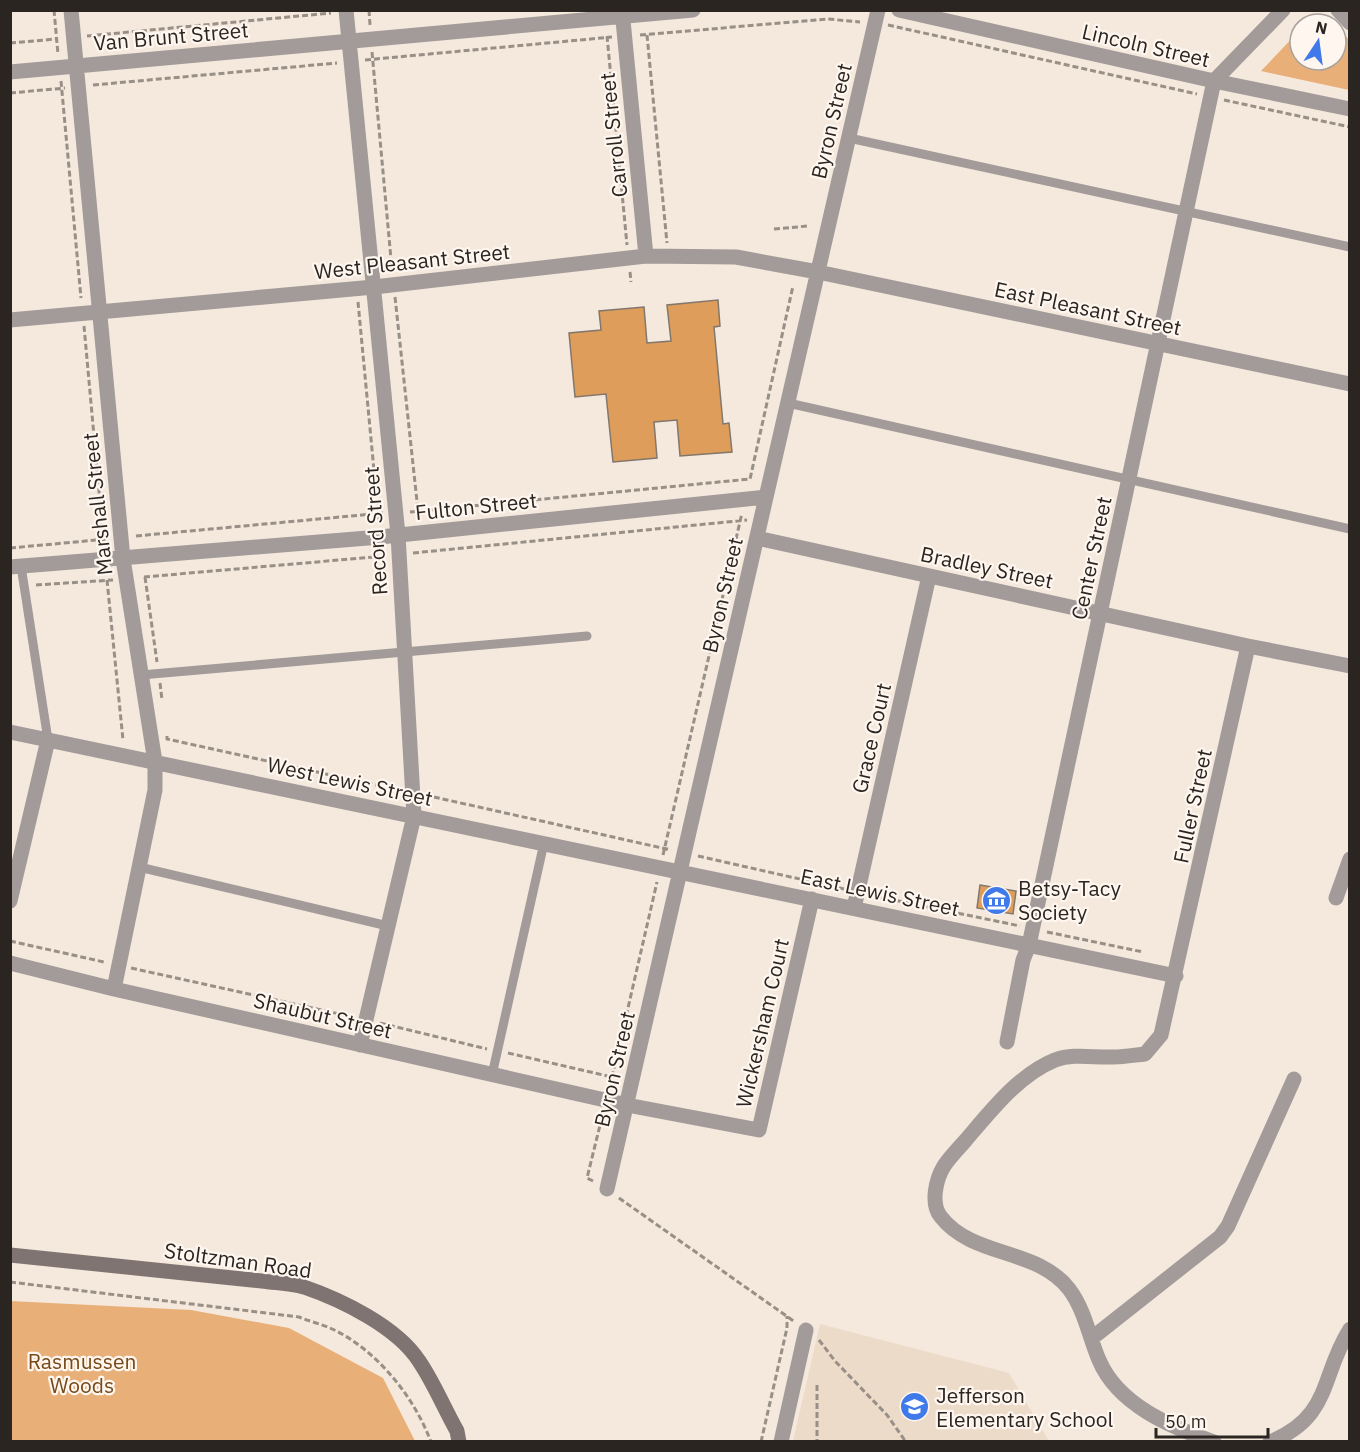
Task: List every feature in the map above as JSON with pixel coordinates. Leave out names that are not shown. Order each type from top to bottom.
[{"type":"street","name":"Marshall Street","points":[[70,10],[123,559],[155,762],[155,790],[114,989]]},
{"type":"street","name":"Van Brunt Street","points":[[10,72],[606,19],[623,14],[645,15],[693,10]]},
{"type":"street","name":"Lincoln Street","points":[[899,10],[1214,81],[1350,109]]},
{"type":"street","points":[[1214,81],[1283,10]]},
{"type":"street","points":[[1338,10],[1350,23]]},
{"type":"street","name":"Record Street","points":[[346,11],[341,43],[374,287],[398,535],[414,816],[360,1045]]},
{"type":"street","name":"Carroll Street","points":[[623,14],[646,256]]},
{"type":"street","name":"Byron Street","points":[[607,1189],[876,17]]},
{"type":"street","name":"Center Street","points":[[1006,1042],[1023,960],[1033,929],[1214,81]]},
{"type":"street","name":"West Pleasant Street","points":[[10,320],[357,289],[646,256],[736,257],[818,272]]},
{"type":"street","name":"East Pleasant Street","points":[[818,272],[1350,384]]},
{"type":"street","name":"Fulton Street","points":[[16,567],[380,537],[766,497]]},
{"type":"street","name":"Bradley Street","points":[[757,538],[1248,646],[1350,666]]},
{"type":"street","name":"Grace Court","points":[[854,908],[928,576]]},
{"type":"street","name":"Fuller Street","points":[[1214,1442],[1148,1413],[1119,1391],[1107,1376],[1099,1360],[1092,1338],[1069,1289],[1055,1275],[1041,1266],[965,1237],[949,1226],[939,1215],[935,1198],[936,1186],[944,1166],[999,1102],[1039,1069],[1057,1059],[1079,1056],[1113,1058],[1145,1054],[1161,1035],[1248,646]]},
{"type":"street","name":"West Lewis Street","points":[[10,732],[680,872]]},
{"type":"street","points":[[10,901],[48,740]]},
{"type":"street","points":[[1336,898],[1350,859]]},
{"type":"street","name":"East Lewis Street","points":[[680,872],[1176,976]]},
{"type":"street","name":"Wickersham Court","points":[[627,1105],[759,1130],[812,899]]},
{"type":"street","name":"Shaubut Street","points":[[10,963],[114,989],[627,1105]]},
{"type":"street","points":[[1092,1338],[1220,1237],[1228,1226],[1294,1079]]},
{"type":"street","name":"Stoltzman Road","points":[[10,1255],[301,1286],[339,1300],[370,1317],[394,1335],[418,1360],[457,1431],[459,1442]]},
{"type":"street","points":[[1270,1442],[1299,1426],[1314,1411],[1323,1395],[1336,1356],[1350,1329]]},
{"type":"street","points":[[781,1442],[806,1330]]},
{"type":"lane","points":[[849,138],[1350,247]]},
{"type":"lane","points":[[788,403],[1350,529]]},
{"type":"lane","points":[[16,567],[48,740]]},
{"type":"lane","points":[[141,675],[587,636]]},
{"type":"lane","points":[[492,1075],[544,843]]},
{"type":"lane","points":[[139,867],[388,926]]},
{"type":"path","points":[[54,10],[125,756]]},
{"type":"path","points":[[10,43],[346,11]]},
{"type":"path","points":[[645,15],[668,257]]},
{"type":"path","points":[[10,93],[647,34],[876,17],[1210,97],[1350,127]]},
{"type":"path","points":[[606,19],[631,282]]},
{"type":"path","points":[[341,43],[343,62]]},
{"type":"path","points":[[774,229],[808,226]]},
{"type":"path","points":[[793,286],[607,1100],[587,1178],[607,1189],[822,1343],[835,1361],[887,1415],[906,1442]]},
{"type":"path","points":[[357,289],[384,567]]},
{"type":"path","points":[[10,548],[750,479]]},
{"type":"path","points":[[145,577],[163,706]]},
{"type":"path","points":[[166,728],[167,739],[858,892],[1145,952]]},
{"type":"path","points":[[10,941],[366,1019],[612,1077]]},
{"type":"path","points":[[10,1282],[299,1317],[332,1329],[358,1346],[386,1369],[406,1394],[425,1426],[431,1442]]},
{"type":"path","points":[[761,1442],[787,1328],[787,1316]]},
{"type":"path","points":[[817,1385],[817,1442]]},
{"type":"shaded area","name":"Jefferson Elementary School","points":[[820,1324],[1009,1373],[1049,1441],[793,1441]]},
{"type":"green space","points":[[1349,40],[1349,90],[1261,71],[1288,43],[1288,72],[1348,72]]},
{"type":"green space","name":"Rasmussen Woods","points":[[10,1301],[191,1310],[289,1328],[383,1378],[415,1441],[11,1441]]},
{"type":"building","points":[[718,300],[720,326],[714,327],[723,424],[729,423],[732,452],[680,456],[677,420],[654,422],[657,458],[613,462],[606,394],[575,397],[569,333],[601,330],[599,311],[644,307],[647,343],[671,341],[667,305]]},
{"type":"building","name":"Betsy-Tacy Society","points":[[980,885],[1016,891],[1013,914],[977,908]]},
{"type":"place","name":"Betsy-Tacy Society","points":[[997,900]]},
{"type":"place","name":"Jefferson Elementary School","points":[[915,1407]]}]
